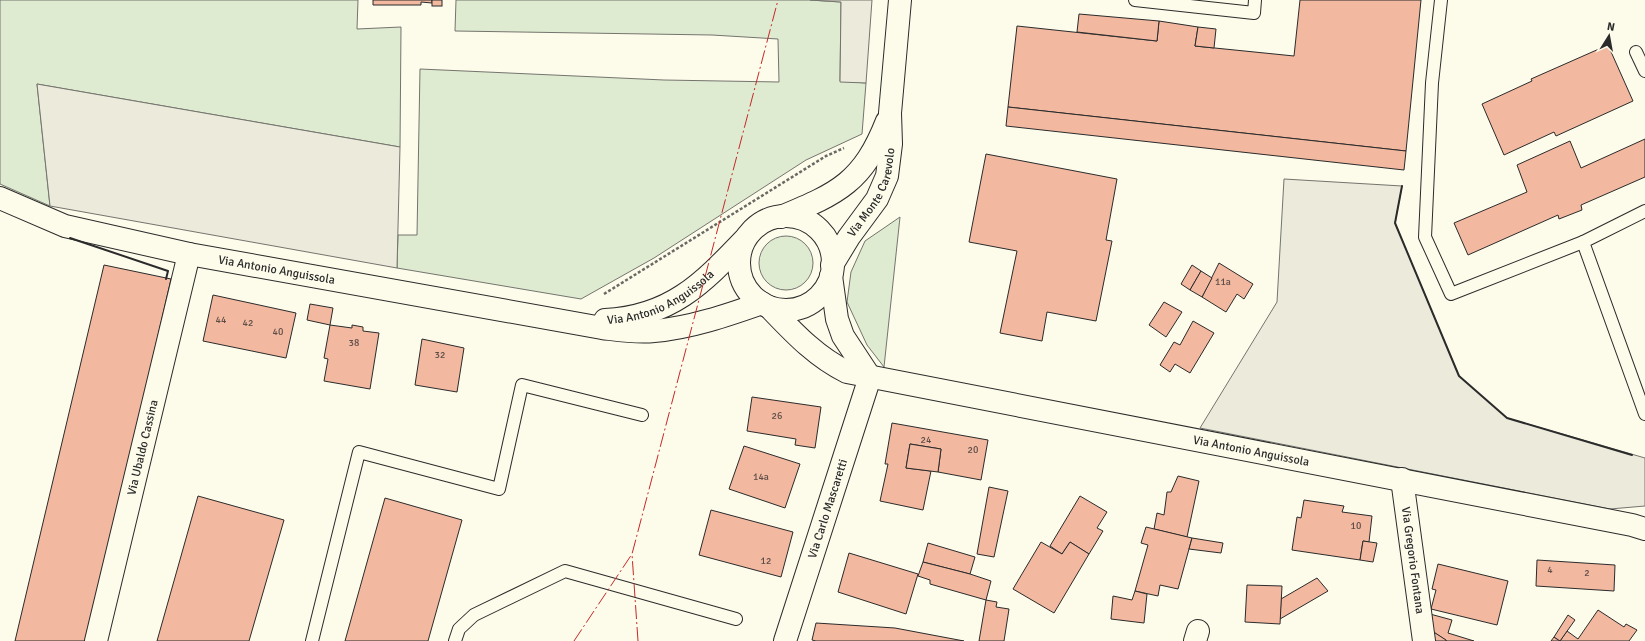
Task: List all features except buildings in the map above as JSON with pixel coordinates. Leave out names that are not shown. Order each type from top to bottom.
[{"type":"street","name":"Via Monte Carevolo","points":[[831,270],[849,237],[877,199],[887,176],[891,144],[890,113],[900,0]]},
{"type":"street","name":"Via Monte Carevolo","points":[[781,217],[825,198],[847,184],[860,171],[870,157],[880,139],[890,113]]},
{"type":"street","name":"Via Antonio Anguissola","points":[[0,198],[65,226],[189,254],[560,322],[629,331],[655,331],[765,305],[793,332],[831,364],[847,372],[1641,525]]},
{"type":"street","points":[[831,270],[826,286],[819,296],[808,304],[796,309],[783,310],[765,305],[747,290],[739,272],[740,253],[745,239],[754,228],[767,220],[781,217],[795,218],[808,222],[819,230],[827,241],[831,254],[831,270],[837,319],[843,336],[870,377]]},
{"type":"street","name":"Via Antonio Anguissola","points":[[560,322],[610,320],[655,311],[686,295],[699,285],[745,239]]},
{"type":"street","name":"Via Ubaldo Cassina","points":[[96,641],[189,254]]},
{"type":"street","name":"Via Carlo Mascaretti","points":[[785,641],[870,377]]},
{"type":"street","name":"Via Gregorio Fontana","points":[[1402,479],[1424,641]]},
{"type":"lane","points":[[1135,0],[1254,13],[1255,0]]},
{"type":"lane","points":[[1441,0],[1432,83],[1425,237],[1451,294],[1583,242],[1645,211]]},
{"type":"lane","points":[[1636,52],[1645,71]]},
{"type":"lane","points":[[1583,242],[1645,414]]},
{"type":"lane","points":[[312,641],[359,452],[498,489],[522,385],[642,415]]},
{"type":"lane","points":[[455,641],[459,629],[474,615],[565,571],[736,619]]},
{"type":"path","points":[[600,296],[826,156],[845,147]]},
{"type":"green space","points":[[0,0],[358,0],[357,29],[401,27],[400,147],[37,84],[50,206],[0,184]]},
{"type":"green space","points":[[456,0],[810,0],[841,2],[840,81],[866,83],[862,134],[806,160],[654,258],[581,299],[397,268],[398,235],[417,235],[420,69],[664,80],[779,82],[778,39],[712,35],[455,31]]},
{"type":"green space","points":[[900,217],[884,367],[867,345],[847,302],[851,272],[865,241]]},
{"type":"green space","points":[[786,236],[796,238],[805,244],[811,253],[813,263],[811,273],[805,282],[796,288],[786,290],[776,288],[767,282],[761,273],[759,263],[761,253],[767,244],[776,238]]},
{"type":"shaded area","points":[[810,0],[872,0],[866,83],[840,82],[841,2]]},
{"type":"shaded area","points":[[37,84],[400,147],[397,268],[50,206]]},
{"type":"shaded area","points":[[1284,179],[1402,186],[1395,223],[1459,376],[1507,418],[1645,458],[1645,506],[1610,509],[1200,428],[1277,302]]},
{"type":"wall","points":[[1402,186],[1395,223],[1459,376],[1507,418],[1632,455]]},
{"type":"wall","points":[[70,238],[168,271],[166,279]]},
{"type":"power","points":[[638,641],[632,554],[778,0]]},
{"type":"power","points":[[574,641],[632,554]]}]
